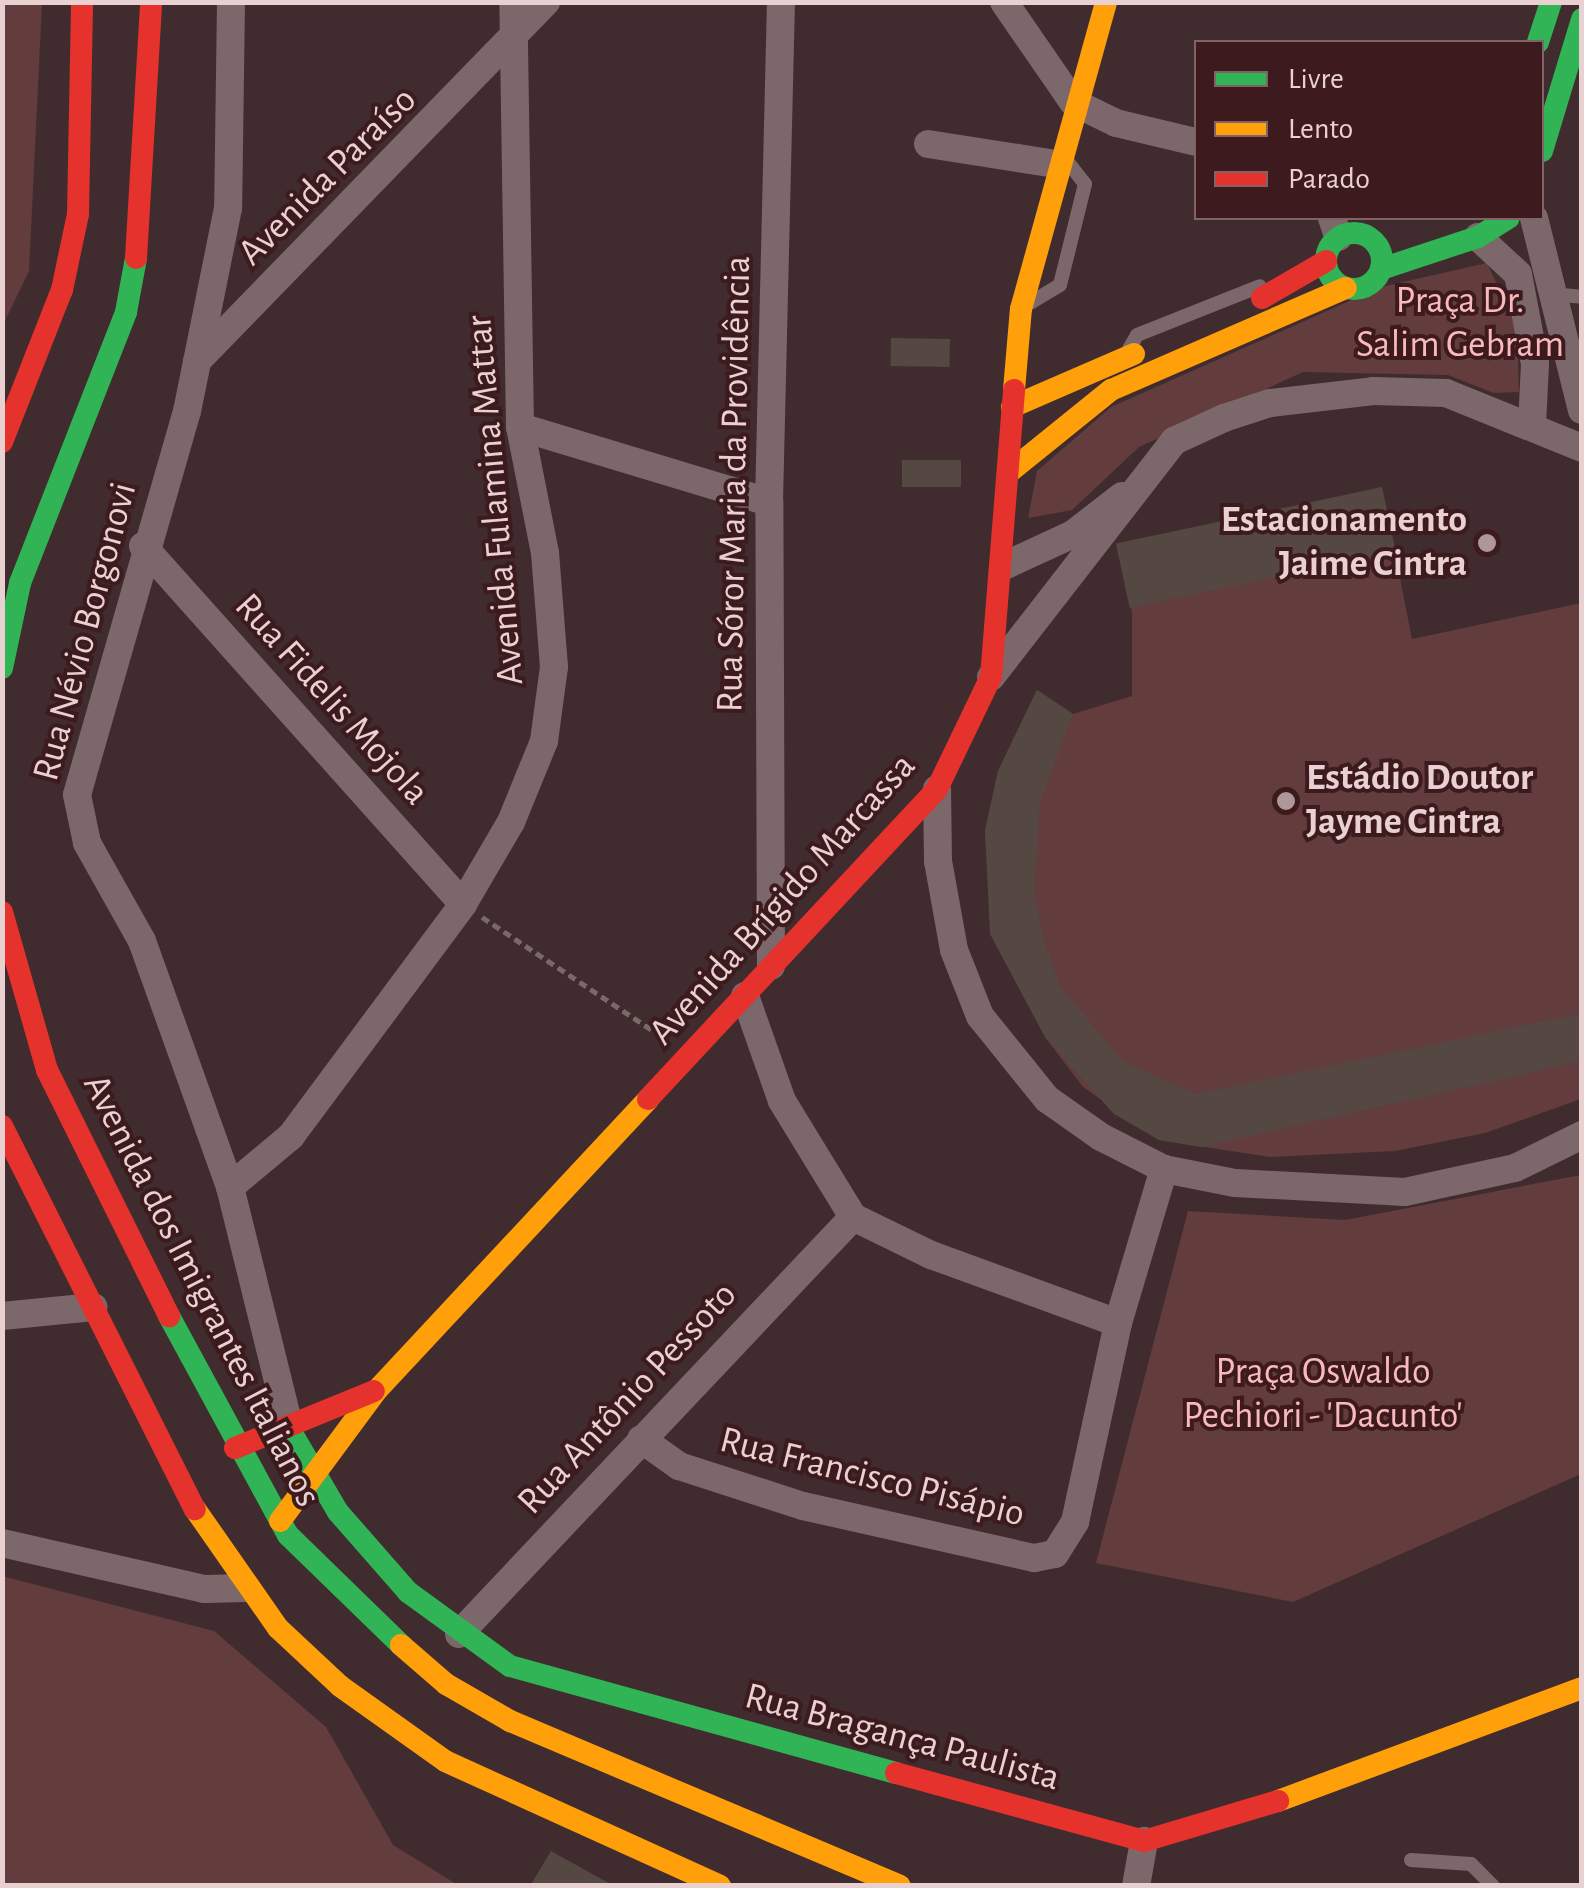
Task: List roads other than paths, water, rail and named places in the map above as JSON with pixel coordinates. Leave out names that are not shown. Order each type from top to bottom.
[{"type":"street","points":[[2,442],[13,404],[62,290],[78,214],[82,2]]},
{"type":"street","points":[[2,668],[20,584],[126,312],[143,218],[150,2]]},
{"type":"street","name":"Rua Névio Borgonovi","points":[[231,2],[228,208],[198,361],[76,795],[87,843],[142,942],[230,1186],[290,1430]]},
{"type":"street","name":"Avenida Fulamina Mattar","points":[[230,1186],[291,1136],[463,904],[511,822],[544,741],[554,667],[545,553],[520,427],[513,2]]},
{"type":"street","name":"Avenida Paraíso","points":[[198,361],[512,44],[546,2]]},
{"type":"street","name":"Rua Sóror Maria da Providência","points":[[771,966],[769,502],[781,2]]},
{"type":"street","points":[[1004,2],[1073,102],[1116,123],[1194,142]]},
{"type":"street","name":"Avenida Brígido Marcassa","points":[[280,1520],[376,1390],[692,1056],[937,789],[991,678],[1006,565],[1008,473],[1021,308],[1057,157],[1106,2]]},
{"type":"street","points":[[1539,40],[1551,2]]},
{"type":"street","points":[[1544,144],[1582,19]]},
{"type":"street","points":[[928,144],[1057,157]]},
{"type":"street","points":[[1377,244],[1499,220]]},
{"type":"street","points":[[1534,220],[1582,410]]},
{"type":"street","points":[[1008,473],[1111,390],[1346,288],[1364,288],[1382,269],[1469,227]]},
{"type":"street","points":[[1469,227],[1518,274],[1535,364],[1532,426]]},
{"type":"street","points":[[1012,406],[1284,288],[1332,239],[1363,234],[1377,244],[1382,269]]},
{"type":"street","points":[[1332,239],[1346,288]]},
{"type":"street","points":[[1016,345],[1048,358],[1114,363]]},
{"type":"street","points":[[991,678],[1174,441],[1270,403],[1373,391],[1446,393],[1582,448]]},
{"type":"street","points":[[520,427],[769,502]]},
{"type":"street","points":[[1006,565],[1073,534],[1139,483]]},
{"type":"street","name":"Rua Fidelis Mojola","points":[[143,546],[463,904]]},
{"type":"street","points":[[937,789],[938,861],[954,950],[980,1016],[1047,1099],[1164,1169],[1235,1183],[1405,1192],[1516,1168],[1582,1135]]},
{"type":"street","name":"Avenida dos Imigrantes Italianos","points":[[2,912],[47,1070],[235,1448],[280,1520],[370,1622],[469,1720],[500,1738],[900,1886]]},
{"type":"street","points":[[745,996],[782,1101],[853,1217],[930,1255],[1118,1324],[1164,1169]]},
{"type":"street","points":[[10,1029],[47,1070]]},
{"type":"street","points":[[2,1126],[201,1520],[245,1588],[340,1686],[446,1761],[477,1779],[720,1886]]},
{"type":"street","name":"Rua Antônio Pessoto","points":[[459,1634],[853,1217]]},
{"type":"street","points":[[2,1316],[94,1307]]},
{"type":"street","name":"Rua Francisco Pisápio","points":[[642,1439],[680,1466],[803,1506],[1034,1558],[1055,1554],[1070,1541],[1118,1324]]},
{"type":"street","name":"Avenida Brígido Marcassa","points":[[235,1448],[290,1430],[376,1390]]},
{"type":"street","name":"Rua Bragança Paulista","points":[[290,1430],[312,1474],[408,1592],[459,1634],[510,1666],[1144,1842],[1192,1833],[1582,1688]]},
{"type":"street","points":[[2,1543],[206,1589],[245,1588]]},
{"type":"street","points":[[446,1761],[469,1720]]},
{"type":"street","points":[[477,1779],[500,1738]]},
{"type":"street","points":[[1136,1886],[1144,1842]]},
{"type":"lane","points":[[1021,308],[1060,285],[1085,184],[1057,157]]},
{"type":"lane","points":[[1550,294],[1582,297]]},
{"type":"lane","points":[[1412,1860],[1471,1864],[1494,1886]]},
{"type":"place","name":"Estacionamento Jaime Cintra","points":[[1487,543]]},
{"type":"place","name":"Estádio Doutor Jayme Cintra","points":[[1286,801]]},
{"type":"park label","name":"Praça Dr. Salim Gebram","points":[[1460,324]]},
{"type":"park label","name":"Praça Oswaldo Pechiori - 'Dacunto'","points":[[1323,1395]]}]
